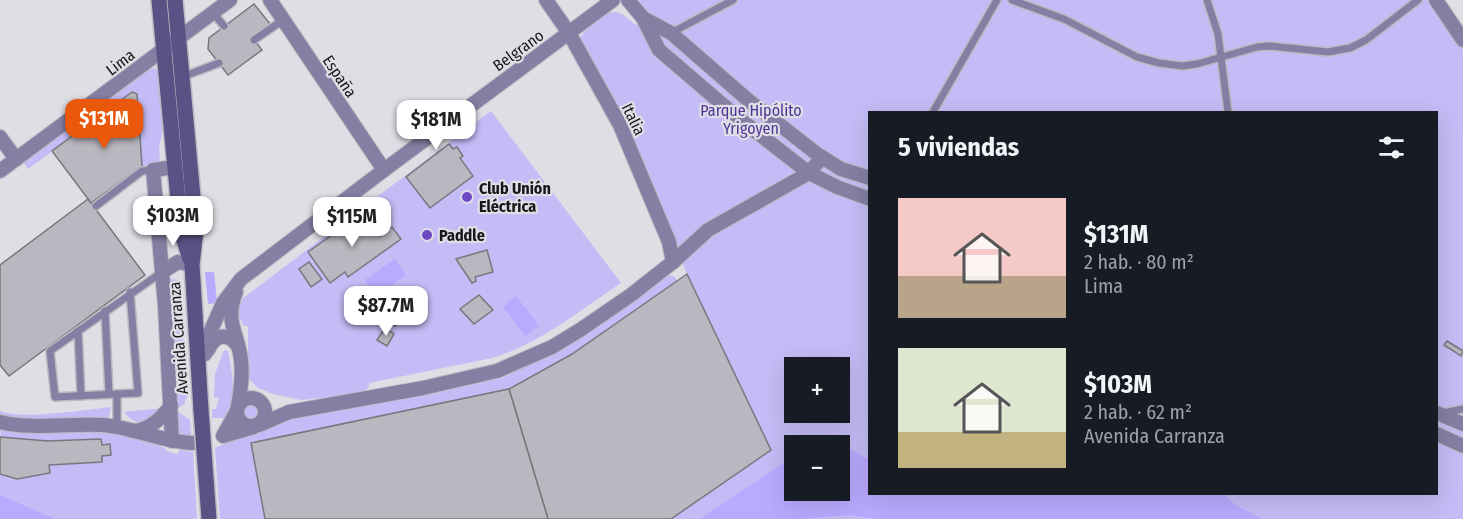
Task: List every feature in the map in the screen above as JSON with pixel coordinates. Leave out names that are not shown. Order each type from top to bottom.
[{"type":"main road","name":"Avenida Carranza","points":[[159,0],[181,231],[192,265]]},
{"type":"main road","name":"Avenida Carranza","points":[[174,0],[196,230],[192,265],[209,519]]},
{"type":"street","name":"Lima","points":[[0,171],[230,0]]},
{"type":"street","name":"España","points":[[270,0],[384,170]]},
{"type":"street","name":"Italia","points":[[546,0],[569,33],[620,125],[669,242],[673,262]]},
{"type":"street","name":"Belgrano","points":[[199,375],[208,337],[223,303],[241,279],[613,0]]},
{"type":"street","points":[[628,0],[643,18],[659,50],[736,116],[809,172],[837,187],[868,198]]},
{"type":"street","points":[[1436,0],[1463,40]]},
{"type":"street","points":[[643,18],[671,33],[748,100],[822,157],[841,169],[868,177]]},
{"type":"street","points":[[0,137],[16,159]]},
{"type":"street","points":[[289,412],[246,398],[218,438],[257,426],[289,412],[423,388],[497,371],[552,346],[580,330],[673,262],[708,230],[809,172],[822,157]]},
{"type":"street","points":[[172,441],[162,272],[153,170],[175,167]]},
{"type":"street","points":[[162,272],[180,272],[192,265]]},
{"type":"street","points":[[241,279],[230,316],[238,346],[242,378],[237,408],[242,423],[257,426]]},
{"type":"street","points":[[205,354],[220,336],[229,337],[238,346]]},
{"type":"street","points":[[242,378],[251,393],[260,401],[266,415],[257,426]]},
{"type":"street","points":[[133,431],[142,430],[153,424],[171,406]]},
{"type":"street","points":[[1438,416],[1463,424]]},
{"type":"street","points":[[0,422],[23,426],[101,425],[172,441],[193,443]]},
{"type":"street","points":[[1438,434],[1463,446]]},
{"type":"lane","points":[[671,33],[733,0]]},
{"type":"lane","points":[[934,111],[997,0]]},
{"type":"lane","points":[[1012,0],[1064,19],[1124,51],[1149,61],[1182,66],[1221,58],[1257,47],[1269,46],[1328,52],[1350,48],[1366,40],[1418,0]]},
{"type":"lane","points":[[1207,0],[1218,34],[1228,111]]},
{"type":"lane","points":[[213,13],[224,26]]},
{"type":"lane","points":[[254,40],[283,20]]},
{"type":"lane","points":[[182,77],[219,63]]},
{"type":"lane","points":[[96,206],[142,171],[153,170]]},
{"type":"lane","points":[[130,292],[138,393],[55,397],[51,351],[130,292],[162,272]]},
{"type":"lane","points":[[105,311],[117,427]]},
{"type":"lane","points":[[78,331],[81,396]]},
{"type":"lane","points":[[1438,416],[1463,409]]},
{"type":"green space","name":"Parque Hipólito Yrigoyen","points":[[639,0],[1429,0],[1463,50],[1463,519],[1263,519],[1236,505],[1226,495],[1438,495],[1438,111],[868,111],[868,459],[850,449],[850,435],[784,435],[784,462],[699,519],[671,519],[771,450],[687,274],[625,126],[579,40],[591,25],[609,13],[620,13],[635,25],[650,14],[645,11]]},
{"type":"green space","points":[[148,69],[159,70],[164,124],[159,147],[160,163],[142,166],[137,94],[132,92],[28,169],[23,162]]},
{"type":"green space","name":"Club Unión Eléctrica","points":[[491,111],[621,283],[543,335],[510,352],[492,358],[369,383],[369,387],[361,394],[301,400],[258,388],[248,378],[248,326],[244,326],[237,312],[243,298]]},
{"type":"green space","points":[[670,275],[677,281],[572,354],[509,389],[365,419],[364,443],[294,519],[220,519],[215,448],[241,436],[294,418],[423,396],[502,378],[565,347]]},
{"type":"green space","points":[[170,279],[178,280],[180,288],[187,399],[177,409]]},
{"type":"green space","points":[[224,350],[228,351],[231,368],[232,402],[225,418],[212,418],[212,409],[216,409],[219,397],[214,398],[215,374]]},
{"type":"green space","points":[[251,401],[259,404],[262,412],[259,420],[251,423],[243,420],[240,412],[243,404]]},
{"type":"green space","points":[[111,407],[109,417],[84,421],[40,421],[0,417],[0,411],[23,415]]},
{"type":"green space","points":[[164,408],[155,417],[145,422],[134,421],[124,412]]},
{"type":"green space","points":[[177,411],[190,420],[191,436],[181,435],[178,432]]},
{"type":"green space","points":[[0,428],[27,431],[107,432],[136,438],[177,454],[180,450],[193,452],[197,519],[56,519],[0,495],[0,474],[17,479],[49,473],[49,465],[102,462],[102,456],[111,454],[110,445],[102,445],[101,439],[48,441],[1,437]]},
{"type":"green space","points":[[846,515],[876,519],[803,519]]},
{"type":"shaded area","points":[[395,259],[406,275],[376,297],[365,280]]},
{"type":"shaded area","points":[[205,272],[214,272],[217,303],[208,304]]},
{"type":"shaded area","points":[[516,296],[539,326],[525,336],[503,307]]},
{"type":"shaded area","points":[[850,449],[868,459],[868,495],[1226,495],[1236,505],[1263,519],[876,519],[846,515],[803,519],[699,519],[784,462],[784,501],[850,501]]},
{"type":"shaded area","points":[[0,495],[56,519],[0,519]]},
{"type":"building","points":[[254,4],[271,25],[253,38],[262,50],[228,75],[208,49],[209,38]]},
{"type":"building","points":[[132,92],[137,94],[142,166],[91,203],[52,151]]},
{"type":"building","points":[[449,144],[453,149],[457,147],[463,156],[460,158],[473,176],[430,208],[406,177]]},
{"type":"building","points":[[88,199],[145,275],[9,376],[0,365],[0,265]]},
{"type":"building","points":[[363,213],[380,236],[392,227],[401,239],[348,277],[345,272],[330,283],[308,252]]},
{"type":"building","points":[[487,250],[493,272],[475,277],[476,281],[472,283],[456,259]]},
{"type":"building","points":[[309,262],[322,279],[311,287],[299,269]]},
{"type":"building","points":[[687,274],[771,450],[671,519],[548,519],[509,389],[572,354]]},
{"type":"building","points":[[479,295],[493,310],[474,324],[460,309]]},
{"type":"building","points":[[393,313],[401,319],[395,326],[388,321]]},
{"type":"building","points":[[385,328],[394,334],[387,346],[377,340]]},
{"type":"building","points":[[1447,341],[1463,351],[1461,356],[1444,345]]},
{"type":"building","points":[[509,389],[548,519],[265,519],[251,443]]},
{"type":"building","points":[[0,437],[48,441],[101,439],[102,445],[110,444],[111,455],[102,456],[102,462],[49,465],[50,473],[17,479],[0,474]]},
{"type":"place","name":"Club Unión Eléctrica","points":[[467,197]]},
{"type":"place","name":"Paddle","points":[[427,235]]}]
